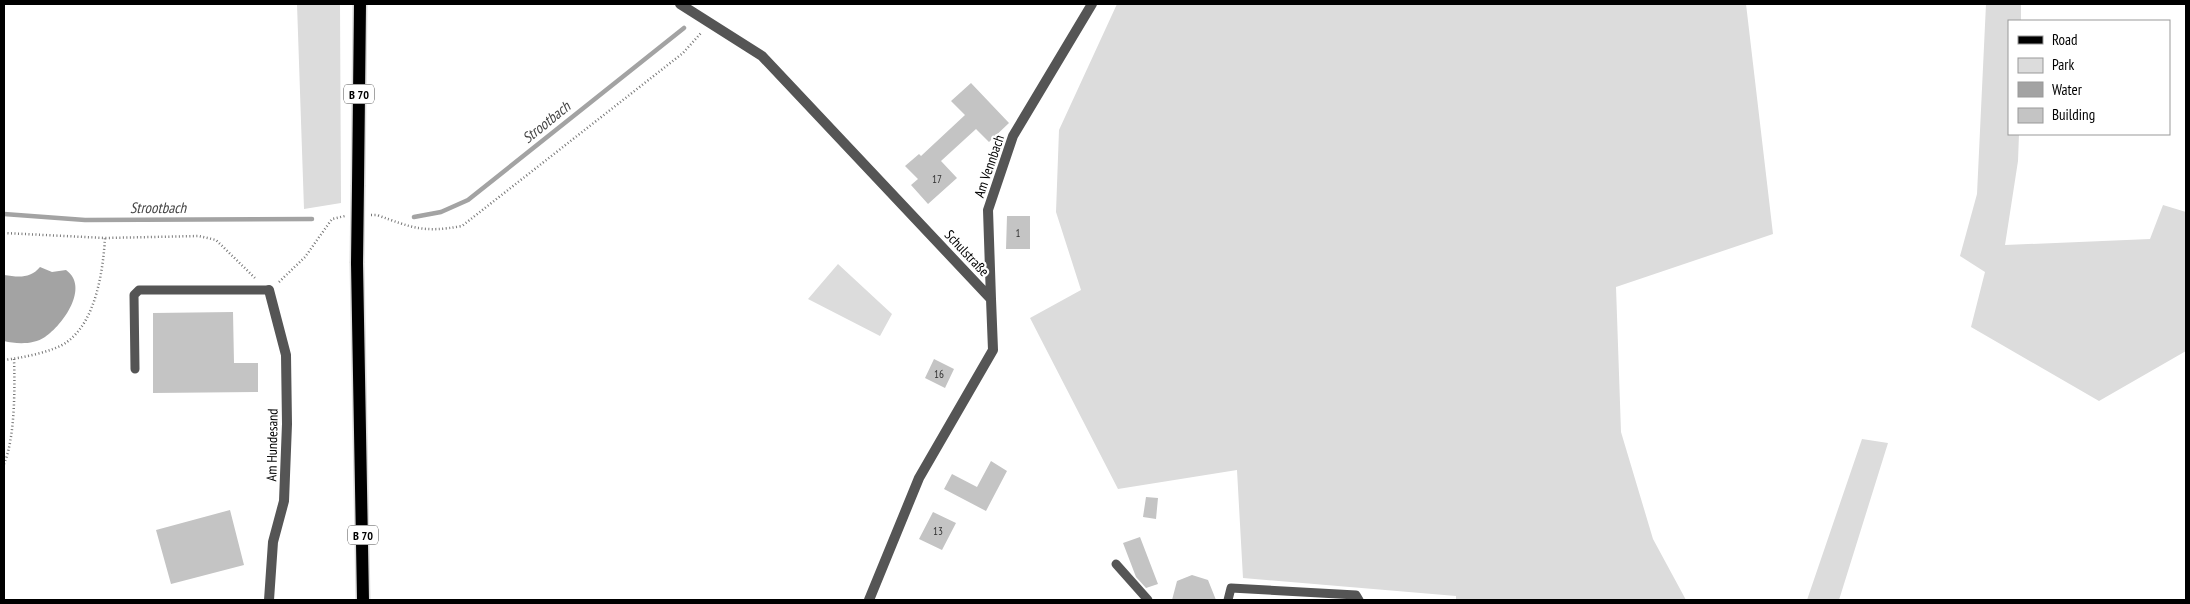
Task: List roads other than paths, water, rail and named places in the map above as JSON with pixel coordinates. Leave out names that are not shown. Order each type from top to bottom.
[{"type":"main road","name":"B 70","points":[[360,4],[357,263],[363,600]]},
{"type":"street","name":"Schulstraße","points":[[680,4],[762,56],[991,299]]},
{"type":"street","name":"Am Vennbach","points":[[991,299],[988,210],[1013,136],[1092,4]]},
{"type":"street","name":"Am Hundesand","points":[[268,600],[273,542],[284,501],[287,424],[286,355],[269,290]]},
{"type":"street","points":[[869,600],[919,478],[993,350],[991,299]]},
{"type":"lane","points":[[135,369],[134,295],[139,290],[269,290]]},
{"type":"lane","points":[[1116,564],[1148,600]]},
{"type":"lane","points":[[1228,600],[1231,588],[1356,595],[1358,600]]},
{"type":"water","points":[[40,267],[52,272],[66,270],[73,277],[75,296],[71,305],[59,324],[40,340],[24,343],[4,341],[4,275],[19,277],[28,275]]},
{"type":"waterway","name":"Strootbach","points":[[414,217],[441,212],[468,200],[684,28]]},
{"type":"waterway","name":"Strootbach","points":[[4,214],[85,220],[312,219]]}]
